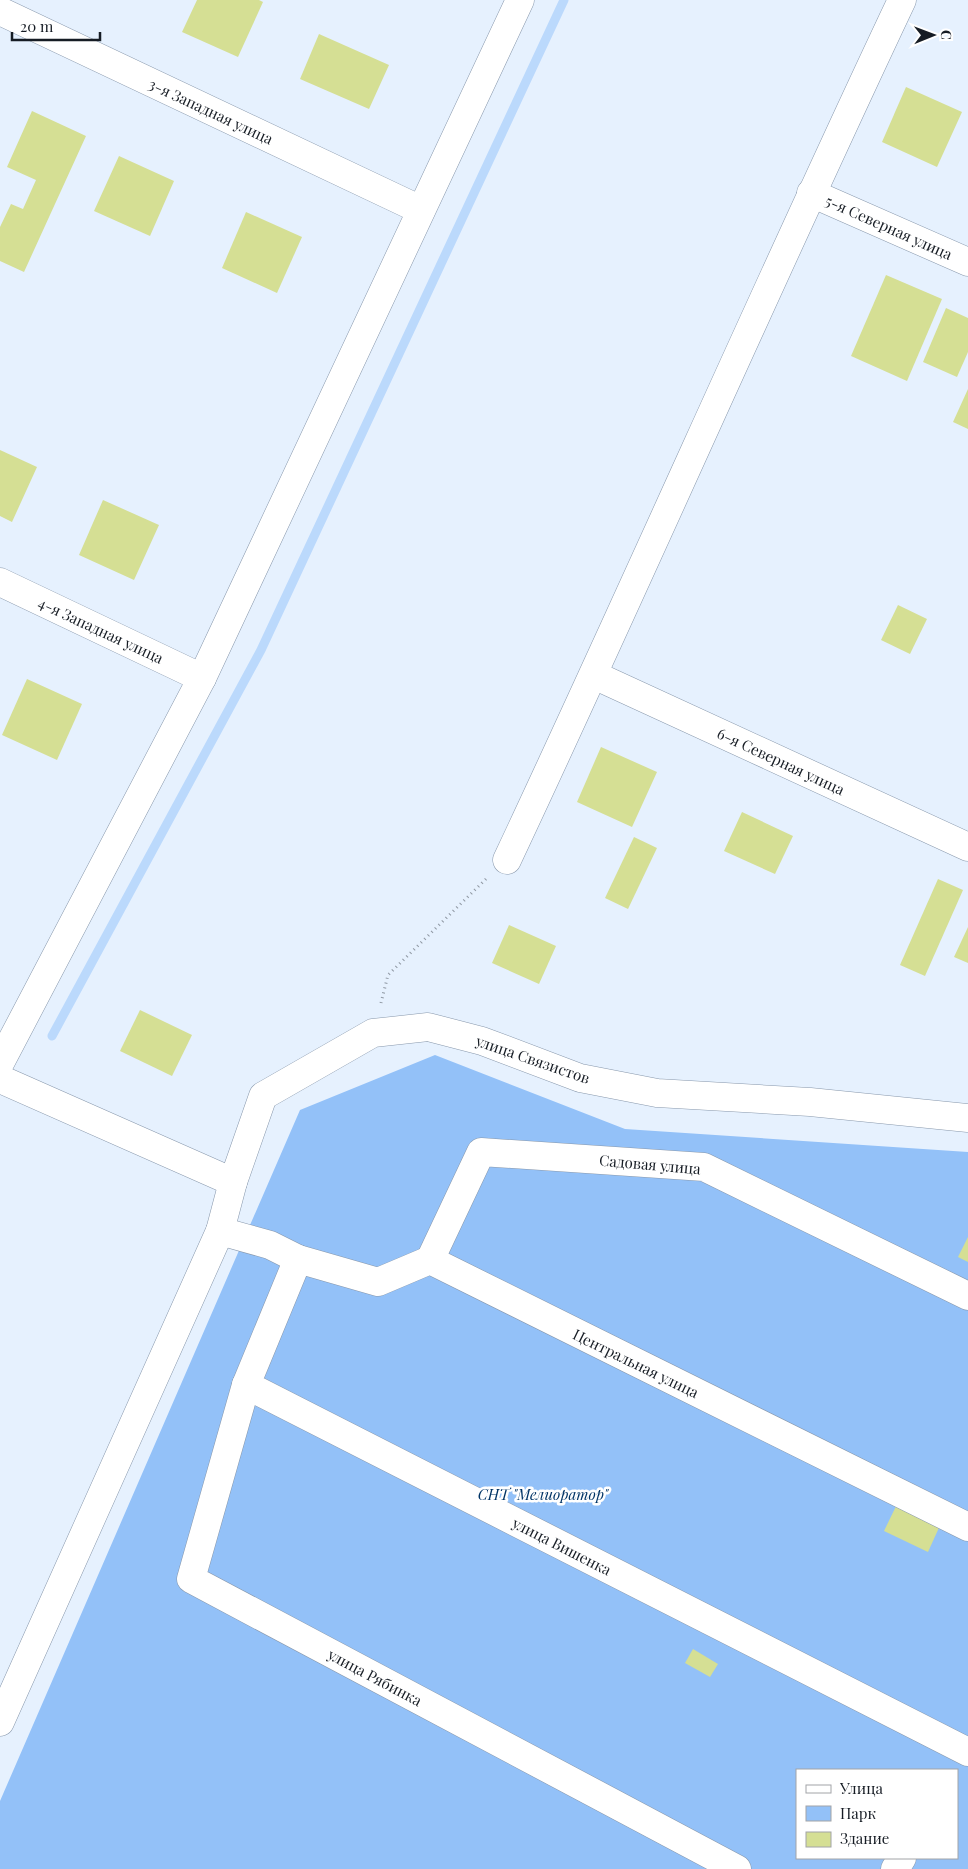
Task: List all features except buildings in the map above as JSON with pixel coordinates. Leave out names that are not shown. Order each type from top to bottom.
[{"type":"street","points":[[0,1062],[202,678],[520,0]]},
{"type":"street","points":[[506,860],[594,675],[811,192],[902,0]]},
{"type":"street","name":"3-я Западная улица","points":[[0,11],[421,210]]},
{"type":"street","name":"5-я Северная улица","points":[[811,192],[968,262]]},
{"type":"street","name":"4-я Западная улица","points":[[0,582],[202,678]]},
{"type":"street","name":"6-я Северная улица","points":[[594,675],[968,847]]},
{"type":"street","name":"улица Связистов","points":[[233,1182],[263,1096],[373,1033],[428,1027],[482,1041],[580,1078],[657,1093],[810,1102],[968,1118]]},
{"type":"street","points":[[0,1079],[233,1182],[220,1231],[0,1722]]},
{"type":"street","name":"Садовая улица","points":[[430,1260],[481,1152],[704,1167],[968,1296]]},
{"type":"street","points":[[220,1231],[270,1246],[298,1259],[378,1282],[430,1260]]},
{"type":"street","points":[[246,1385],[298,1259]]},
{"type":"street","name":"Центральная улица","points":[[430,1260],[968,1527]]},
{"type":"street","name":"улица Вишенка","points":[[246,1385],[963,1758]]},
{"type":"street","name":"улица Рябинка","points":[[246,1385],[191,1579],[737,1869]]},
{"type":"path","points":[[373,1033],[388,975],[506,860]]},
{"type":"green space","name":"СНТ \"Мелиоратор\"","points":[[435,1055],[625,1129],[968,1152],[968,1869],[0,1869],[0,1801],[300,1110]]},
{"type":"waterway","points":[[52,1036],[261,650],[564,0]]}]
